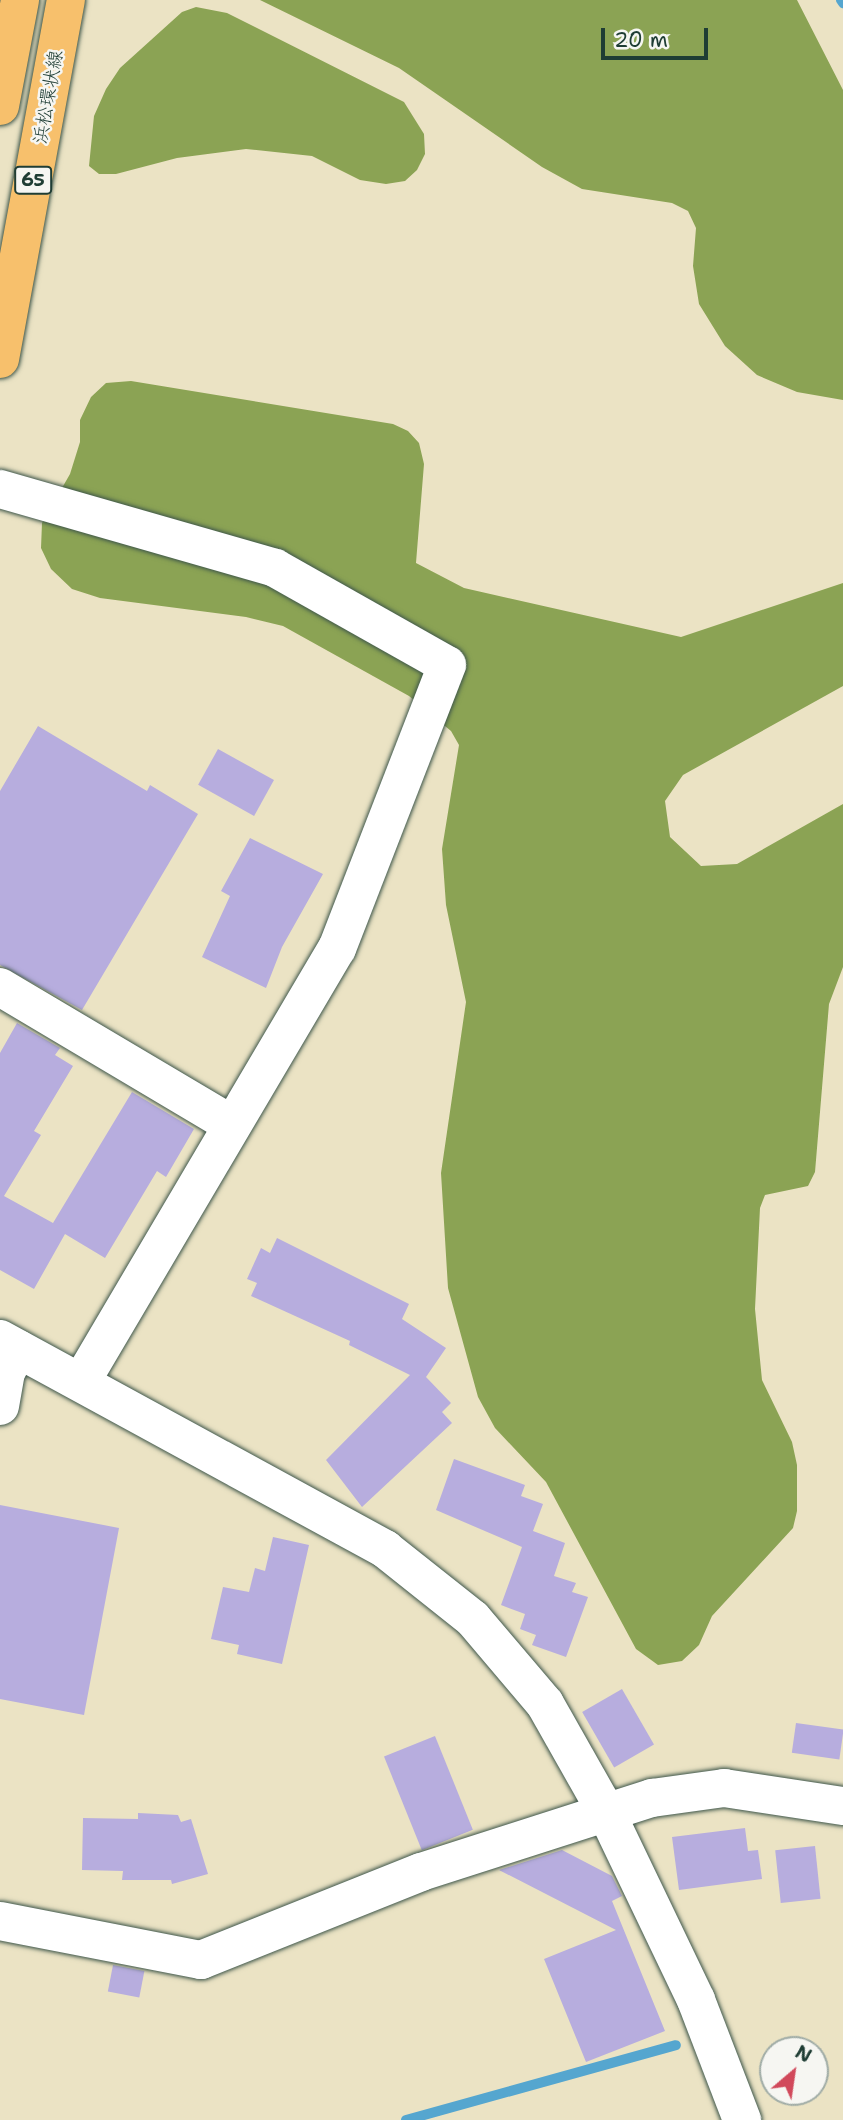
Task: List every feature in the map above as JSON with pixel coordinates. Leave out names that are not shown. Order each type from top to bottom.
[{"type":"main road","points":[[0,106],[20,0]]},
{"type":"main road","name":"浜松環状線","points":[[0,359],[66,0]]},
{"type":"street","points":[[0,489],[275,568],[447,665],[337,948],[80,1382]]},
{"type":"street","points":[[0,987],[232,1125]]},
{"type":"street","points":[[0,1406],[9,1344],[385,1549],[430,1582],[473,1619],[537,1693],[606,1812],[696,2000],[742,2120]]},
{"type":"street","points":[[0,1922],[201,1959],[421,1872],[606,1812],[688,1790],[724,1788],[843,1806]]},
{"type":"green space","points":[[260,0],[797,0],[843,90],[843,400],[797,392],[757,375],[725,346],[699,304],[693,266],[696,228],[688,211],[672,203],[582,189],[542,167],[399,68]]},
{"type":"green space","points":[[196,7],[227,13],[404,102],[424,134],[425,154],[417,170],[405,181],[386,184],[360,180],[312,156],[246,149],[177,158],[116,174],[99,174],[89,166],[94,116],[106,89],[120,68],[182,12]]},
{"type":"green space","points":[[131,381],[393,424],[408,431],[419,443],[424,464],[416,563],[464,588],[681,637],[843,583],[843,686],[683,775],[665,801],[670,837],[701,866],[737,864],[843,804],[843,967],[829,1004],[815,1172],[808,1186],[765,1195],[760,1208],[755,1309],[762,1380],[792,1442],[797,1465],[797,1511],[793,1528],[712,1616],[699,1645],[682,1661],[658,1665],[636,1649],[546,1482],[495,1428],[478,1397],[448,1288],[441,1173],[466,1002],[446,905],[442,849],[459,745],[451,731],[409,696],[283,626],[246,617],[100,598],[72,589],[51,569],[41,548],[42,523],[70,474],[80,442],[80,420],[91,397],[106,383]]},
{"type":"building","points":[[38,726],[147,791],[150,785],[198,814],[82,1010],[0,965],[0,791]]},
{"type":"building","points":[[218,749],[274,780],[254,816],[198,785]]},
{"type":"building","points":[[250,838],[323,874],[282,947],[266,988],[202,957],[230,896],[221,891]]},
{"type":"building","points":[[17,1023],[60,1048],[55,1055],[73,1066],[34,1131],[41,1135],[4,1196],[53,1223],[132,1092],[194,1129],[166,1177],[157,1171],[105,1258],[65,1234],[34,1289],[0,1270],[0,1053]]},
{"type":"building","points":[[277,1238],[409,1304],[402,1319],[446,1348],[426,1377],[451,1403],[442,1412],[452,1423],[362,1507],[326,1460],[410,1375],[349,1345],[350,1341],[251,1296],[257,1283],[247,1279],[261,1248],[270,1253]]},
{"type":"building","points":[[454,1459],[525,1485],[521,1496],[543,1504],[533,1531],[565,1543],[554,1576],[576,1583],[572,1592],[588,1597],[566,1657],[532,1645],[536,1635],[520,1629],[525,1614],[501,1605],[522,1547],[436,1510]]},
{"type":"building","points":[[0,1505],[119,1528],[84,1715],[0,1699]]},
{"type":"building","points":[[273,1537],[309,1545],[282,1664],[237,1654],[239,1645],[211,1639],[223,1587],[249,1592],[255,1568],[265,1571]]},
{"type":"building","points":[[622,1689],[654,1744],[614,1767],[582,1712]]},
{"type":"building","points":[[796,1723],[843,1730],[839,1759],[792,1753]]},
{"type":"building","points":[[435,1736],[473,1830],[422,1850],[384,1757]]},
{"type":"building","points":[[138,1813],[178,1815],[181,1822],[191,1819],[208,1874],[172,1884],[171,1880],[122,1880],[123,1871],[82,1870],[83,1818],[138,1819]]},
{"type":"building","points":[[745,1828],[748,1851],[758,1850],[762,1879],[679,1890],[672,1837]]},
{"type":"building","points":[[815,1846],[821,1899],[781,1903],[775,1850]]},
{"type":"building","points":[[562,1850],[612,1876],[622,1896],[612,1901],[665,2031],[586,2062],[544,1959],[616,1930],[499,1870]]},
{"type":"building","points":[[113,1965],[144,1971],[139,1998],[108,1992]]},
{"type":"waterway","points":[[406,2120],[676,2045]]}]
